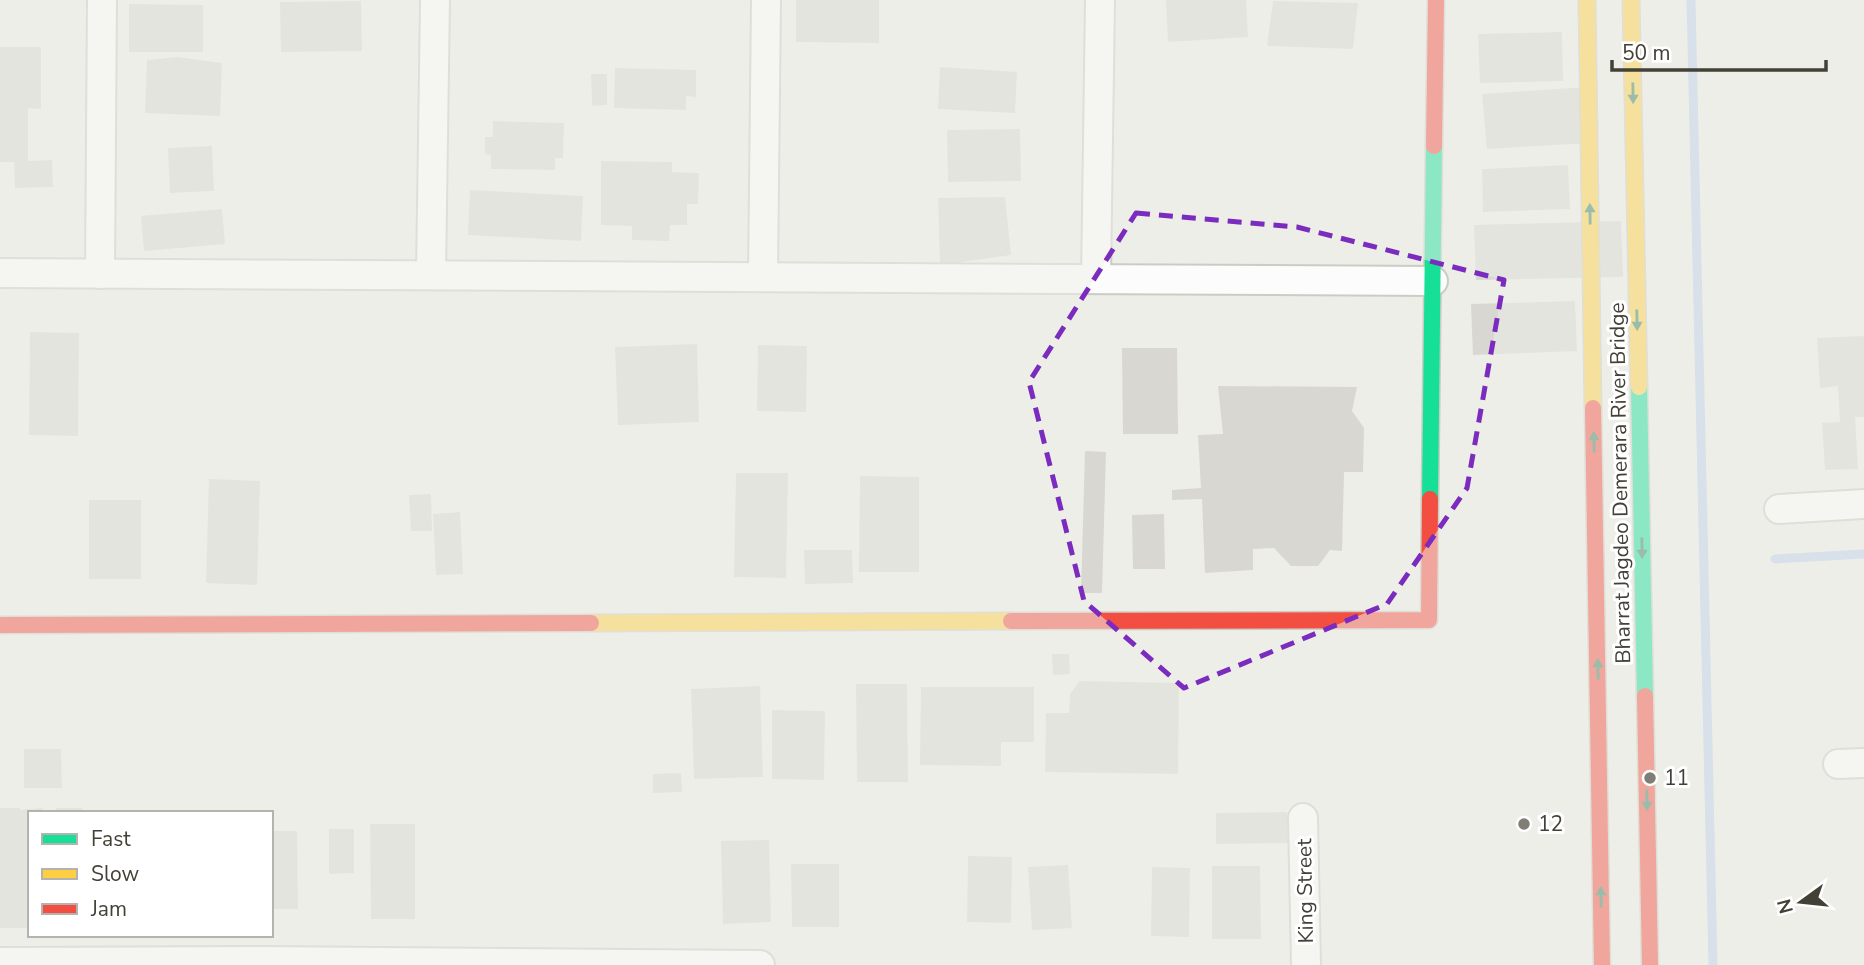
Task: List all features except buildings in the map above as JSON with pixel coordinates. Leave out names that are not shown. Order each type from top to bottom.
[{"type":"street","points":[[100,274],[102,0]]},
{"type":"street","points":[[431,275],[435,0]]},
{"type":"street","points":[[763,277],[766,0]]},
{"type":"street","points":[[1096,279],[1100,0]]},
{"type":"street","points":[[0,625],[1429,620],[1436,0]]},
{"type":"street","name":"Bharrat Jagdeo Demerara River Bridge","points":[[1587,0],[1602,965]]},
{"type":"street","name":"Bharrat Jagdeo Demerara River Bridge","points":[[1631,0],[1650,965]]},
{"type":"street","points":[[0,273],[1433,281]]},
{"type":"street","points":[[1779,509],[1864,504]]},
{"type":"street","name":"King Street","points":[[1303,818],[1306,965]]},
{"type":"street","points":[[0,962],[760,965]]},
{"type":"highlighted area","points":[[1136,213],[1297,227],[1504,280],[1467,488],[1387,604],[1184,688],[1084,601],[1029,382]]},
{"type":"waterway","points":[[1691,0],[1713,965]]},
{"type":"waterway","points":[[1775,559],[1864,554]]},
{"type":"traffic: fast","points":[[1430,499],[1434,146]]},
{"type":"traffic: fast","points":[[1639,387],[1645,696]]},
{"type":"traffic: slow","points":[[1587,0],[1593,408]]},
{"type":"traffic: slow","points":[[1631,0],[1639,387]]},
{"type":"traffic: slow","points":[[591,623],[1011,621]]},
{"type":"traffic: jam","points":[[1434,146],[1436,0]]},
{"type":"traffic: jam","points":[[1593,408],[1602,965]]},
{"type":"traffic: jam","points":[[1011,621],[1429,620],[1430,499]]},
{"type":"traffic: jam","points":[[0,625],[591,623]]},
{"type":"traffic: jam","points":[[1645,696],[1650,965]]},
{"type":"place","name":"11","points":[[1650,778]]},
{"type":"place","name":"12","points":[[1524,824]]}]
